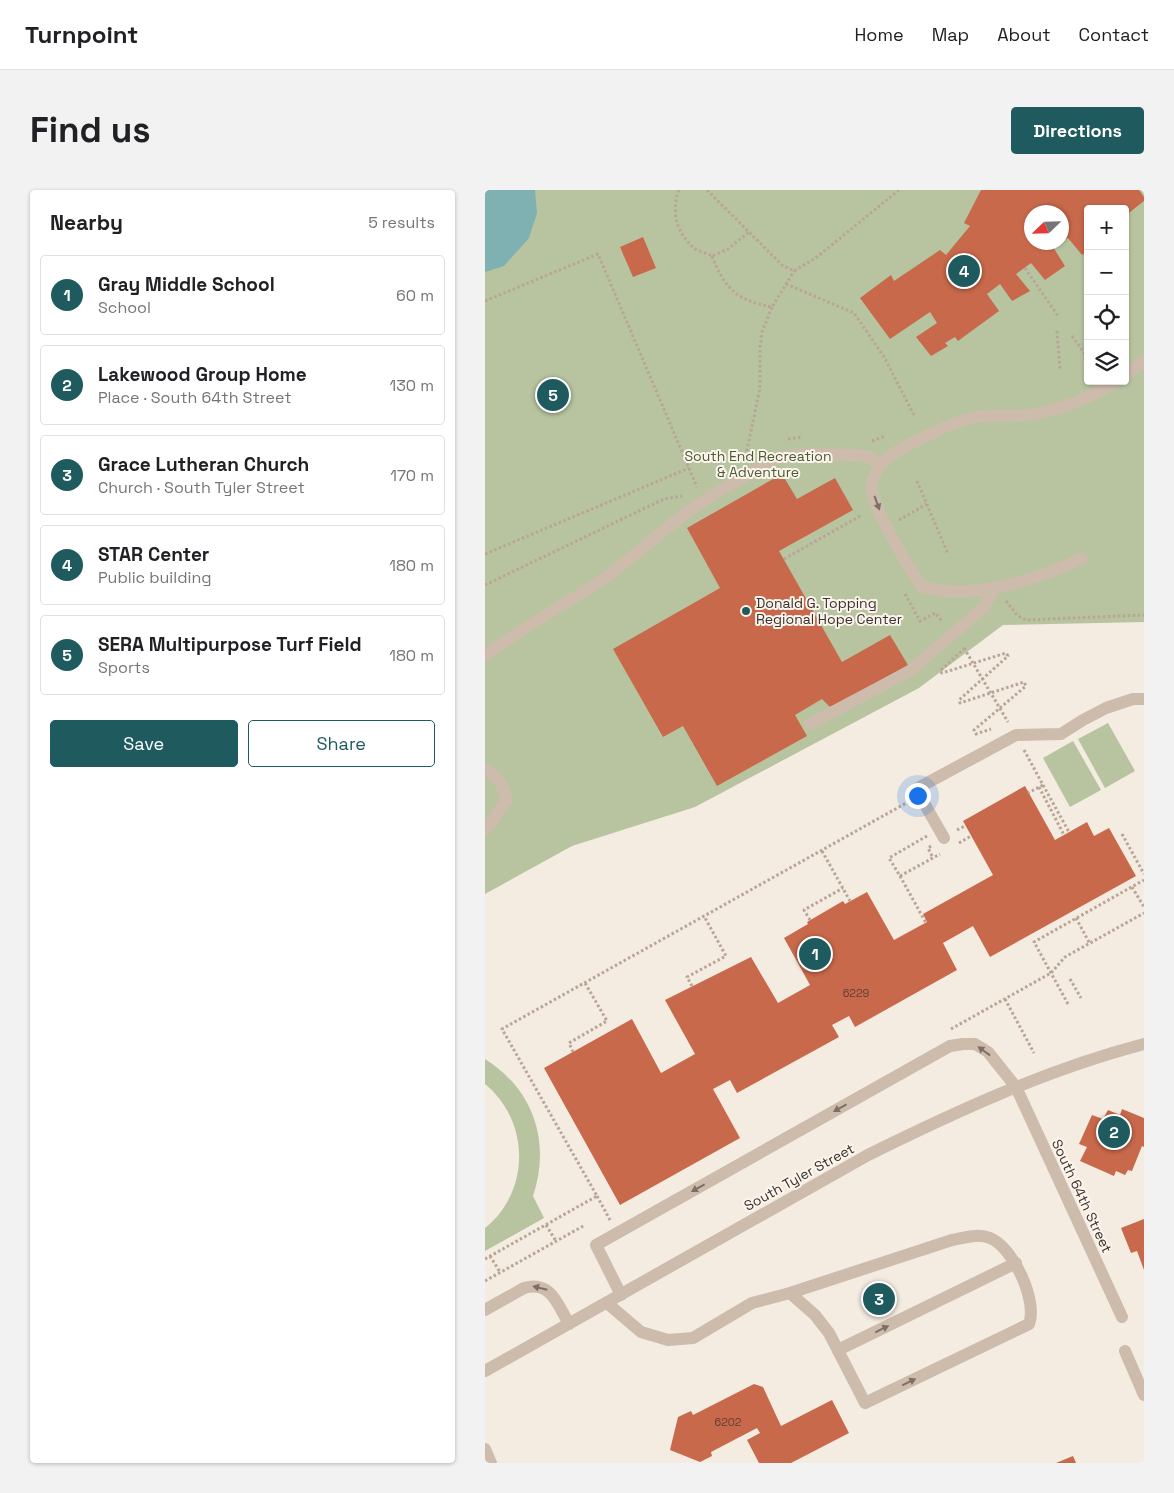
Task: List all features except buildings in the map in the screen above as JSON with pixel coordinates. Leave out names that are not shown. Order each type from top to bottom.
[{"type":"street","points":[[1129,372],[1144,361]]},
{"type":"street","points":[[1082,558],[1035,577],[995,587],[957,592],[935,591],[921,586],[875,502],[871,484],[881,464],[901,449],[932,434],[971,418],[1024,415],[1059,408],[1087,397],[1109,385]]},
{"type":"street","points":[[485,655],[607,576],[687,512],[717,492],[777,458],[809,454],[854,455],[866,456],[881,464]]},
{"type":"street","points":[[810,724],[910,670],[983,608],[995,587]]},
{"type":"street","points":[[941,834],[916,789],[1016,735],[1061,734],[1106,708],[1133,699],[1144,700]]},
{"type":"street","points":[[485,769],[503,787],[507,800],[485,830]]},
{"type":"street","name":"South 64th Street","points":[[621,1295],[595,1245],[950,1046],[975,1044],[988,1052],[1016,1087],[1122,1317]]},
{"type":"street","name":"South Tyler Street","points":[[485,1371],[869,1155],[1016,1087],[1101,1055],[1144,1044]]},
{"type":"street","points":[[607,1303],[641,1332],[668,1340],[693,1338],[752,1303],[790,1293],[952,1240],[976,1236],[990,1238],[1001,1246],[1015,1262],[1026,1288],[1033,1315],[1029,1324],[865,1403],[829,1333],[815,1315],[790,1293]]},
{"type":"street","points":[[838,1350],[1015,1262]]},
{"type":"street","points":[[485,1310],[524,1288],[531,1286],[542,1287],[549,1290],[569,1324]]},
{"type":"street","points":[[1125,1351],[1144,1395]]},
{"type":"street","points":[[485,1449],[491,1463]]},
{"type":"path","points":[[679,190],[675,200],[675,218],[681,232],[694,248],[712,256],[720,277],[730,288],[745,300],[772,307]]},
{"type":"path","points":[[707,190],[782,265],[794,271]]},
{"type":"path","points":[[739,465],[747,450],[760,388],[761,340],[772,307],[794,271],[817,256],[899,190]]},
{"type":"path","points":[[712,256],[728,249],[749,232]]},
{"type":"path","points":[[485,302],[597,254],[697,488]]},
{"type":"path","points":[[1025,268],[1058,316]]},
{"type":"path","points":[[786,284],[855,313],[884,357],[914,415]]},
{"type":"path","points":[[1057,331],[1060,369]]},
{"type":"path","points":[[1071,336],[1084,353]]},
{"type":"path","points":[[880,442],[885,436]]},
{"type":"path","points":[[485,554],[689,468]]},
{"type":"path","points":[[917,481],[948,554]]},
{"type":"path","points":[[691,492],[706,483]]},
{"type":"path","points":[[485,585],[664,499],[684,495]]},
{"type":"path","points":[[897,522],[927,504]]},
{"type":"path","points":[[784,559],[862,515]]},
{"type":"path","points":[[995,587],[1018,616],[1026,620],[1144,615]]},
{"type":"path","points":[[993,729],[976,734],[973,730],[1000,707],[1026,686],[1024,682],[991,693],[960,703],[959,700],[983,677],[1008,656],[1006,652],[975,664],[942,674],[940,671],[965,648],[975,664],[983,677],[991,693],[1000,707],[1016,735],[1069,832]]},
{"type":"path","points":[[1001,726],[1009,724]]},
{"type":"path","points":[[1028,793],[1043,785]]},
{"type":"path","points":[[1039,787],[1064,835]]},
{"type":"path","points":[[617,1233],[502,1030],[920,796]]},
{"type":"path","points":[[959,829],[965,826]]},
{"type":"path","points":[[926,923],[889,858],[941,834]]},
{"type":"path","points":[[1122,834],[1144,874]]},
{"type":"path","points":[[956,845],[971,836]]},
{"type":"path","points":[[928,848],[933,858]]},
{"type":"path","points":[[821,850],[850,901]]},
{"type":"path","points":[[900,876],[941,853]]},
{"type":"path","points":[[1069,1004],[1034,942],[1144,880]]},
{"type":"path","points":[[1133,886],[1144,907]]},
{"type":"path","points":[[810,920],[805,910],[843,888]]},
{"type":"path","points":[[1051,973],[1065,958],[1144,913]]},
{"type":"path","points":[[692,986],[687,977],[726,956],[704,916]]},
{"type":"path","points":[[1076,918],[1090,944]]},
{"type":"path","points":[[1070,979],[1081,998]]},
{"type":"path","points":[[573,1052],[569,1042],[607,1021],[585,983]]},
{"type":"path","points":[[1005,999],[1034,1053]]},
{"type":"path","points":[[485,1259],[597,1196]]},
{"type":"path","points":[[546,1225],[556,1241]]},
{"type":"path","points":[[485,1281],[585,1225]]},
{"type":"path","points":[[490,1256],[500,1272]]},
{"type":"green space","name":"South End Recreation & Adventure","points":[[485,190],[1144,190],[1144,622],[1003,625],[919,688],[695,807],[572,846],[485,894]]},
{"type":"green space","points":[[1108,723],[1135,771],[1105,788],[1078,739]]},
{"type":"green space","points":[[1073,741],[1101,790],[1070,807],[1043,758]]},
{"type":"green space","points":[[485,1059],[516,1086],[534,1119],[539,1137],[540,1156],[533,1196],[544,1218],[485,1251],[485,1228],[500,1213],[511,1195],[517,1176],[519,1156],[517,1136],[510,1117],[500,1099],[485,1084]]},
{"type":"water","points":[[485,190],[535,190],[537,213],[529,238],[504,266],[485,272]]},
{"type":"place","name":"STAR Center","points":[[964,271]]},
{"type":"place","name":"SERA Multipurpose Turf Field","points":[[553,395]]},
{"type":"place","name":"Donald G. Topping Regional Hope Center","points":[[746,611]]},
{"type":"place","name":"Gray Middle School","points":[[815,954]]},
{"type":"place","name":"Lakewood Group Home","points":[[1114,1132]]},
{"type":"place","name":"Grace Lutheran Church","points":[[879,1299]]}]
